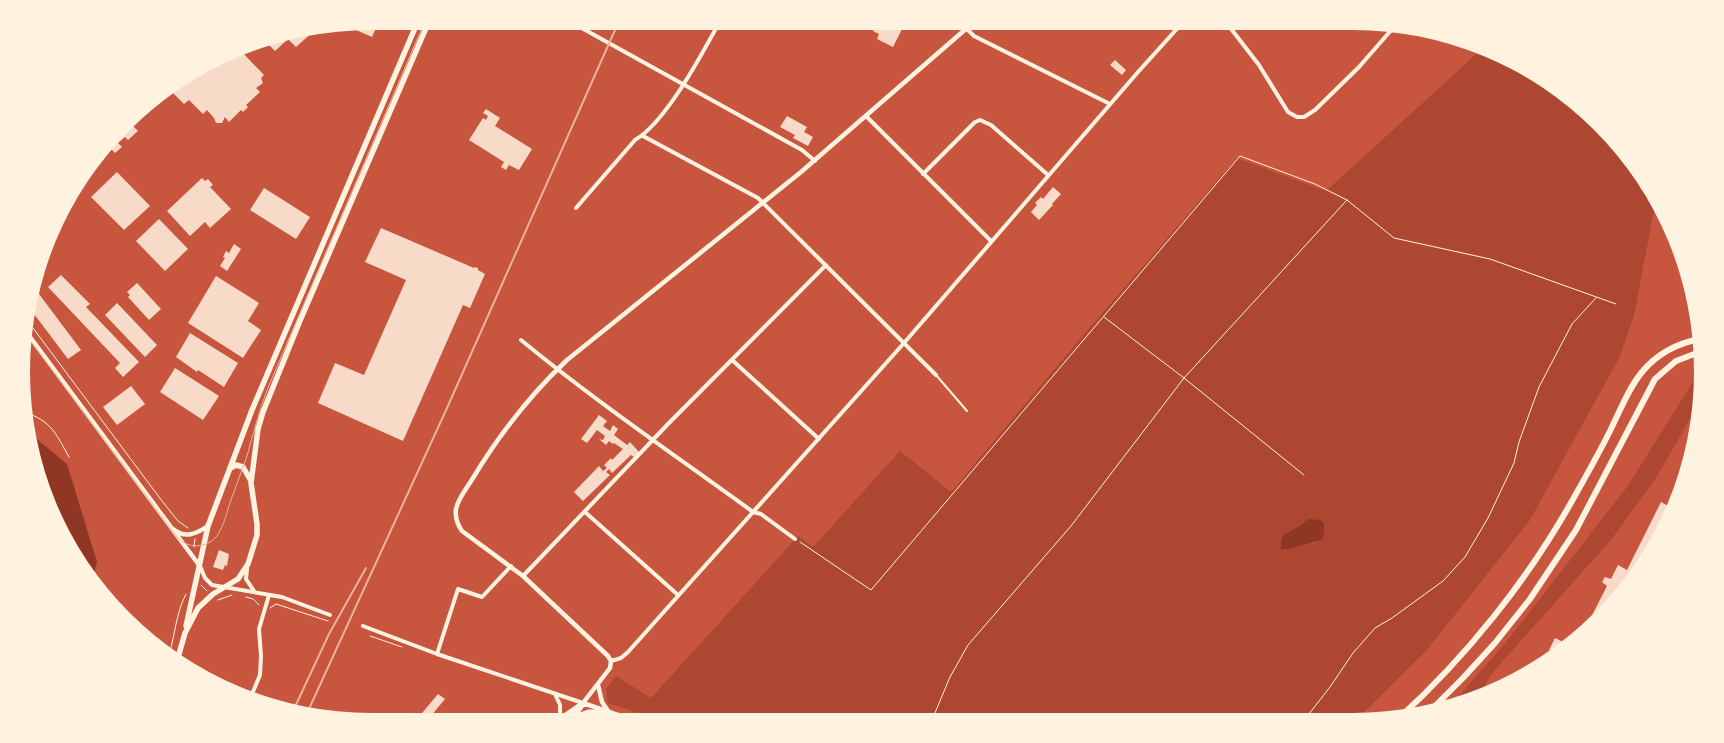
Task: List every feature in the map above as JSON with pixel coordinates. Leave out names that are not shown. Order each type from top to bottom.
[{"type":"highway","points":[[1409,708],[1476,637],[1525,573],[1570,504],[1597,457],[1634,383],[1644,370],[1668,350],[1692,341]]},
{"type":"highway","points":[[1440,701],[1495,643],[1530,599],[1576,530],[1655,379],[1676,360],[1693,354]]},
{"type":"main road","points":[[179,653],[208,526],[252,410],[414,30]]},
{"type":"main road","points":[[251,483],[258,429],[272,390],[425,30]]},
{"type":"main road","points":[[185,633],[194,614],[212,595],[238,579],[247,568],[257,535],[251,483],[247,471],[242,466],[233,466],[228,474]]},
{"type":"main road","points":[[583,703],[611,713]]},
{"type":"main road","points":[[568,713],[583,703]]},
{"type":"main road","points":[[575,713],[583,703]]},
{"type":"main road","points":[[586,713],[608,712]]},
{"type":"street","points":[[585,30],[802,150],[815,161]]},
{"type":"street","points":[[576,208],[635,140],[643,136],[661,116],[715,30]]},
{"type":"street","points":[[363,626],[437,654],[583,703],[610,668],[611,662],[606,652],[523,576],[466,534],[459,526],[456,520],[456,508],[477,471],[517,414],[537,390],[584,345],[815,161],[966,30]]},
{"type":"street","points":[[968,30],[974,36],[1110,104]]},
{"type":"street","points":[[611,662],[625,655],[754,512],[904,343],[1176,30]]},
{"type":"street","points":[[1232,30],[1259,65],[1288,112],[1297,117],[1304,117],[1315,110],[1362,63],[1389,32]]},
{"type":"street","points":[[866,116],[991,241]]},
{"type":"street","points":[[923,174],[975,122],[980,120],[991,126],[1048,175]]},
{"type":"street","points":[[643,136],[763,202],[936,375]]},
{"type":"street","points":[[523,576],[826,265]]},
{"type":"street","points":[[32,340],[193,555],[209,583],[224,588],[269,594],[299,602],[330,615]]},
{"type":"street","points":[[521,340],[557,370],[754,512],[761,514],[795,539]]},
{"type":"street","points":[[732,360],[819,439]]},
{"type":"street","points":[[584,512],[678,595]]},
{"type":"street","points":[[165,520],[178,533],[184,535],[195,534],[208,526]]},
{"type":"street","points":[[437,654],[458,589],[482,597],[511,566]]},
{"type":"street","points":[[247,568],[246,580],[254,591]]},
{"type":"street","points":[[253,692],[260,675],[261,656],[258,629],[269,594]]},
{"type":"street","points":[[598,685],[602,702],[608,712]]},
{"type":"street","points":[[555,694],[560,705],[559,713]]},
{"type":"lane","points":[[936,375],[967,410]]},
{"type":"path","points":[[795,539],[871,590],[1240,156],[1315,184],[1346,200],[1394,238],[1490,259],[1616,304]]},
{"type":"path","points":[[935,713],[950,677],[968,645],[1071,526],[1184,378],[1346,200]]},
{"type":"path","points":[[1310,713],[1330,687],[1353,652],[1375,628],[1443,581],[1465,558],[1488,518],[1514,463],[1519,442],[1539,387],[1572,324],[1597,297]]},
{"type":"path","points":[[1103,317],[1184,378],[1304,475]]},
{"type":"path","points":[[33,328],[178,521],[184,526],[193,528],[195,534],[193,555]]},
{"type":"path","points":[[33,416],[54,429],[69,457]]},
{"type":"path","points":[[196,582],[200,583],[219,600],[233,594]]},
{"type":"path","points":[[172,647],[178,613],[188,592]]},
{"type":"path","points":[[246,597],[265,607]]},
{"type":"path","points":[[276,604],[328,621]]},
{"type":"path","points":[[370,636],[404,648]]},
{"type":"shaded area","points":[[1477,54],[1504,65],[1523,76],[1578,115],[1609,146],[1636,182],[1654,211],[1634,316],[1619,358],[1530,520],[1427,650],[1364,712],[639,713],[608,703],[606,689],[616,676],[651,698],[798,536],[813,547],[900,451],[951,492],[1085,333],[1237,158],[1326,191]],"holes":[[[1303,522],[1324,533],[1317,543],[1295,546],[1285,534]]]},
{"type":"shaded area","points":[[1694,381],[1691,417],[1656,478],[1611,540],[1493,672],[1484,687],[1459,696],[1507,641],[1627,487]]},
{"type":"shaded area","points":[[37,440],[67,464],[97,562],[95,570],[65,523],[48,481]]},
{"type":"shaded area","points":[[1308,519],[1320,520],[1324,523],[1322,540],[1289,549],[1281,549],[1281,539],[1285,534]]},
{"type":"building","points":[[375,30],[372,37],[358,31]]},
{"type":"building","points":[[902,30],[893,47],[877,39],[879,34],[873,31]]},
{"type":"building","points":[[308,36],[296,47],[290,41]]},
{"type":"building","points":[[285,41],[275,51],[270,46]]},
{"type":"building","points":[[244,55],[264,75],[261,78],[263,83],[256,88],[260,92],[246,105],[248,107],[243,112],[241,110],[229,122],[225,117],[222,123],[216,123],[207,110],[203,114],[189,100],[184,104],[174,94],[220,65]]},
{"type":"building","points":[[1115,60],[1126,70],[1122,75],[1110,65]]},
{"type":"building","points":[[486,109],[500,118],[495,126],[532,149],[519,170],[509,165],[506,170],[501,167],[504,162],[469,140],[483,118],[486,120],[488,116],[483,113]]},
{"type":"building","points":[[787,116],[807,127],[804,132],[813,137],[808,146],[793,138],[795,135],[780,127]]},
{"type":"building","points":[[134,127],[138,131],[128,140],[125,137],[118,143],[122,147],[115,153],[112,150],[115,146]]},
{"type":"building","points":[[117,172],[150,206],[124,230],[91,197]]},
{"type":"building","points":[[202,178],[205,181],[208,179],[213,185],[210,187],[231,209],[210,228],[205,222],[190,236],[167,211]]},
{"type":"building","points":[[1053,187],[1061,194],[1039,220],[1031,212],[1037,205],[1035,203],[1041,197],[1043,199]]},
{"type":"building","points":[[264,188],[310,217],[296,239],[250,210]]},
{"type":"building","points":[[159,219],[188,249],[165,271],[136,241]]},
{"type":"building","points":[[381,228],[474,268],[478,268],[478,270],[485,274],[470,308],[463,305],[403,441],[318,403],[335,363],[364,375],[406,280],[365,262]]},
{"type":"building","points":[[234,244],[241,249],[227,271],[220,266],[225,258],[223,257],[226,251],[229,253]]},
{"type":"building","points":[[61,275],[90,304],[86,307],[139,362],[123,377],[115,368],[120,363],[48,287]]},
{"type":"building","points":[[216,276],[259,303],[248,321],[261,330],[243,358],[188,323]]},
{"type":"building","points":[[137,283],[161,309],[149,320],[128,297],[130,295],[127,292]]},
{"type":"building","points":[[39,295],[81,350],[68,359],[35,315]]},
{"type":"building","points":[[117,303],[157,345],[145,357],[105,315]]},
{"type":"building","points":[[190,333],[238,363],[224,387],[198,370],[197,372],[176,357]]},
{"type":"building","points":[[175,368],[219,396],[203,420],[160,392]]},
{"type":"building","points":[[131,386],[145,404],[117,425],[103,407]]},
{"type":"building","points":[[599,415],[607,421],[603,426],[610,431],[613,425],[618,429],[614,435],[627,445],[630,442],[639,452],[634,457],[631,455],[612,473],[609,469],[606,472],[610,475],[583,501],[574,492],[599,466],[603,471],[607,468],[604,465],[623,449],[609,441],[606,445],[599,439],[603,440],[605,436],[597,430],[587,443],[581,439]]},
{"type":"building","points":[[1661,502],[1667,505],[1659,523],[1636,561],[1609,597],[1592,614],[1607,586],[1602,582],[1605,577],[1611,579],[1618,565],[1627,570]]},
{"type":"building","points":[[219,550],[229,554],[227,566],[225,565],[223,570],[213,567]]},
{"type":"building","points":[[1555,638],[1561,641],[1560,642],[1549,650]]},
{"type":"building","points":[[438,694],[445,699],[433,713],[422,713]]},
{"type":"tram line","points":[[32,342],[177,537],[186,544],[197,546],[213,540],[223,523],[247,456],[267,390],[421,30]]},
{"type":"railway","points":[[310,707],[447,408],[615,30]]},
{"type":"railway","points":[[296,704],[329,634],[366,568]]}]
